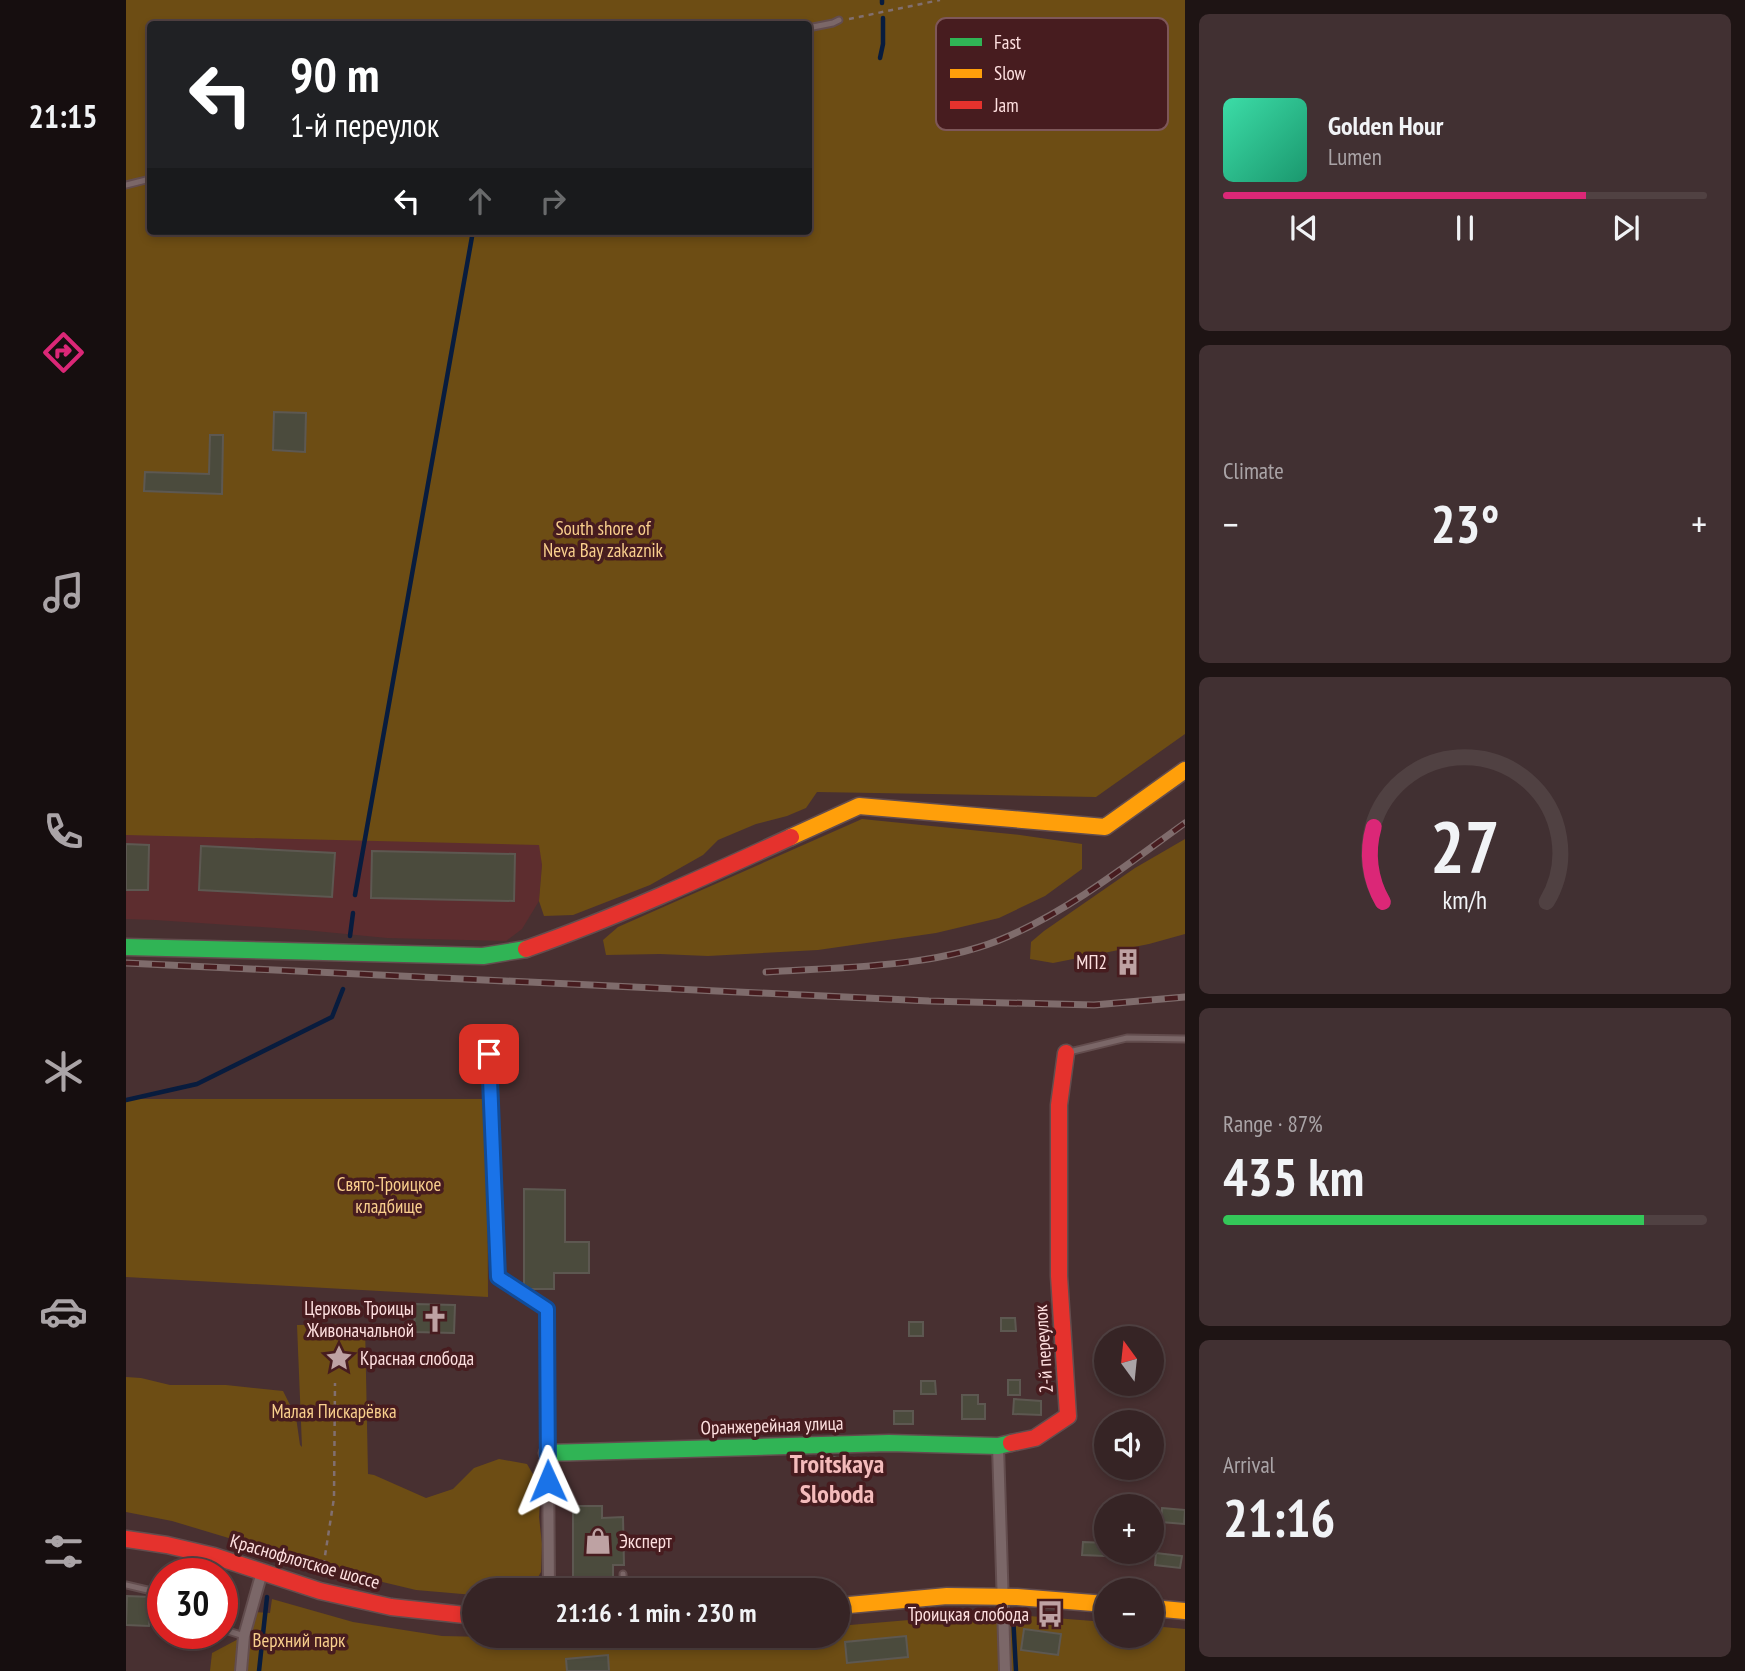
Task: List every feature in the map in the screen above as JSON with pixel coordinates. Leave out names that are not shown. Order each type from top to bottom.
[{"type":"street","points":[[126,947],[456,956],[483,956],[523,950],[646,903],[859,806],[1105,827],[1185,770]]},
{"type":"street","name":"2-й переулок","points":[[998,1446],[1035,1438],[1068,1416],[1059,1276],[1059,1105],[1066,1053]]},
{"type":"street","points":[[489,1054],[498,1277],[547,1309],[549,1578]]},
{"type":"street","name":"Оранжерейная улица","points":[[547,1453],[889,1443],[998,1446]]},
{"type":"street","points":[[998,1446],[1005,1671]]},
{"type":"street","name":"Краснофлотское шоссе","points":[[126,1539],[214,1556],[320,1591],[391,1607],[462,1615]]},
{"type":"street","points":[[241,1671],[244,1636],[262,1572]]},
{"type":"street","points":[[850,1605],[947,1596],[1003,1596],[1094,1603]]},
{"type":"street","points":[[1164,1609],[1185,1611]]},
{"type":"lane","points":[[812,27],[839,20]]},
{"type":"lane","points":[[126,185],[147,180]]},
{"type":"lane","points":[[1066,1053],[1127,1038],[1185,1039]]},
{"type":"lane","points":[[623,1574],[623,1578]]},
{"type":"lane","points":[[126,1585],[147,1590]]},
{"type":"lane","points":[[238,1634],[244,1636]]},
{"type":"path","points":[[839,20],[940,0]]},
{"type":"path","points":[[322,1576],[334,1498],[335,1383]]},
{"type":"shaded area","points":[[126,800],[536,808],[542,865],[539,901],[522,929],[506,941],[387,938],[126,919]]},
{"type":"green space","name":"South shore of Neva Bay zakaznik","points":[[126,0],[1185,0],[1185,734],[1096,797],[817,792],[806,808],[718,840],[703,855],[650,885],[573,915],[544,916],[539,901],[542,865],[539,845],[126,835]]},
{"type":"green space","points":[[862,819],[1082,844],[1082,869],[1045,896],[999,918],[936,933],[818,950],[708,956],[606,955],[603,940],[618,927]]},
{"type":"green space","points":[[1185,839],[1185,934],[1053,963],[1030,959],[1031,942],[1044,931],[1135,868]]},
{"type":"green space","name":"Свято-Троицкое кладбище","points":[[126,1099],[487,1099],[488,1297],[126,1277]]},
{"type":"green space","name":"Малая Пискарёвка","points":[[365,1324],[368,1474],[426,1498],[453,1489],[474,1468],[499,1459],[527,1464],[541,1488],[541,1572],[538,1578],[462,1578],[462,1594],[416,1590],[349,1574],[172,1521],[126,1512],[126,1377],[170,1385],[226,1385],[283,1391],[296,1417],[302,1447],[297,1325]]},
{"type":"green space","name":"Верхний парк","points":[[272,1599],[353,1622],[442,1636],[462,1636],[462,1648],[850,1648],[850,1625],[992,1613],[1094,1621],[1094,1648],[1164,1648],[1164,1627],[1185,1629],[1185,1671],[210,1671],[212,1653],[220,1649],[238,1649],[238,1639],[251,1636],[254,1612],[270,1613]]},
{"type":"building","points":[[274,412],[306,413],[305,452],[273,450]]},
{"type":"building","points":[[210,435],[223,435],[222,494],[144,491],[145,472],[209,474]]},
{"type":"building","points":[[126,844],[149,845],[148,890],[126,890]]},
{"type":"building","points":[[201,846],[335,853],[332,897],[199,890]]},
{"type":"building","points":[[372,851],[515,854],[514,901],[371,898]]},
{"type":"building","points":[[524,1189],[565,1190],[565,1242],[589,1242],[589,1273],[554,1273],[554,1289],[530,1289],[524,1284]]},
{"type":"building","name":"Церковь Троицы Живоначальной","points":[[415,1304],[455,1305],[454,1333],[414,1332]]},
{"type":"building","points":[[1001,1318],[1015,1318],[1016,1331],[1001,1331]]},
{"type":"building","points":[[909,1322],[923,1322],[923,1336],[909,1336]]},
{"type":"building","points":[[1008,1380],[1020,1380],[1020,1395],[1008,1395]]},
{"type":"building","points":[[921,1381],[935,1381],[936,1394],[921,1394]]},
{"type":"building","points":[[962,1395],[978,1395],[978,1404],[985,1404],[985,1419],[962,1419]]},
{"type":"building","points":[[1014,1399],[1041,1401],[1041,1415],[1013,1414]]},
{"type":"building","points":[[894,1411],[913,1411],[913,1424],[894,1424]]},
{"type":"building","points":[[834,1457],[851,1459],[849,1473],[832,1470]]},
{"type":"building","name":"Эксперт","points":[[573,1506],[602,1506],[602,1518],[623,1517],[624,1565],[613,1565],[613,1578],[573,1578]]},
{"type":"building","points":[[1164,1508],[1185,1510],[1184,1524],[1164,1522]]},
{"type":"building","points":[[1083,1542],[1094,1542],[1094,1556],[1082,1555]]},
{"type":"building","points":[[1164,1554],[1182,1556],[1180,1568],[1155,1565],[1164,1564]]},
{"type":"building","points":[[127,1596],[147,1597],[147,1626],[126,1625]]},
{"type":"building","points":[[1024,1629],[1061,1634],[1058,1655],[1021,1650]]},
{"type":"building","points":[[906,1636],[908,1657],[847,1663],[846,1648],[850,1648],[850,1642]]},
{"type":"building","points":[[608,1655],[609,1671],[567,1671],[566,1659]]},
{"type":"waterway","points":[[880,58],[883,18]]},
{"type":"waterway","points":[[355,895],[472,235]]},
{"type":"waterway","points":[[350,936],[353,913]]},
{"type":"waterway","points":[[126,1100],[197,1084],[332,1017],[343,989]]},
{"type":"waterway","points":[[259,1671],[267,1597]]},
{"type":"waterway","points":[[1013,1615],[1016,1671]]},
{"type":"railway","points":[[766,972],[890,964],[981,947],[1056,912],[1185,823]]},
{"type":"railway","points":[[126,963],[929,1001],[1094,1005],[1185,997]]},
{"type":"traffic: fast","points":[[126,947],[483,956],[526,949]]},
{"type":"traffic: fast","points":[[547,1453],[889,1443],[998,1446],[1011,1443]]},
{"type":"traffic: slow","points":[[791,837],[859,806],[1105,827],[1185,770]]},
{"type":"traffic: slow","points":[[850,1605],[947,1596],[1017,1597],[1094,1603]]},
{"type":"traffic: slow","points":[[1164,1609],[1185,1611]]},
{"type":"traffic: jam","points":[[526,949],[627,910],[791,837]]},
{"type":"traffic: jam","points":[[1011,1443],[1035,1438],[1068,1416],[1059,1276],[1059,1105],[1066,1053]]},
{"type":"traffic: jam","points":[[126,1539],[214,1556],[320,1591],[391,1607],[462,1615]]},
{"type":"place","name":"МП2","points":[[1128,962]]},
{"type":"place","name":"Церковь Троицы Живоначальной","points":[[435,1319]]},
{"type":"place","name":"Красная слобода","points":[[339,1358]]},
{"type":"place","name":"Эксперт","points":[[598,1541]]},
{"type":"place","name":"Троицкая слобода","points":[[1050,1614]]},
{"type":"district","name":"Troitskaya Sloboda","points":[[837,1478]]},
{"type":"route","points":[[489,1054],[498,1277],[547,1309],[548,1481]]}]
